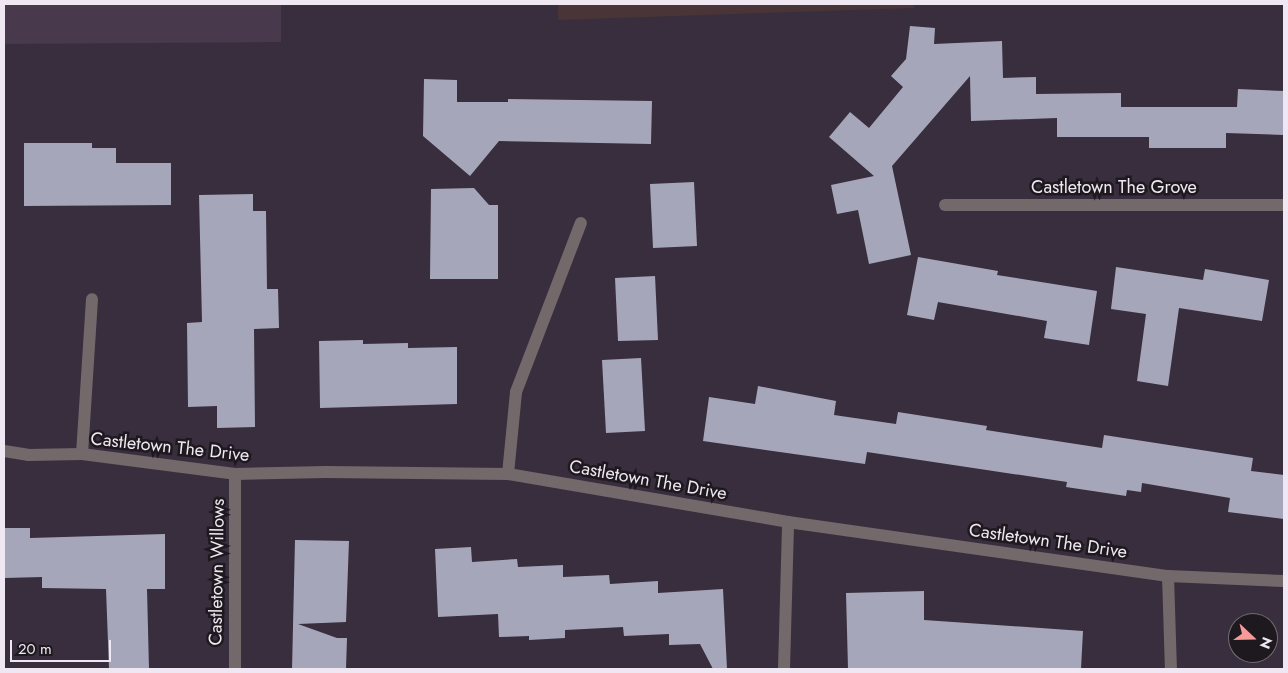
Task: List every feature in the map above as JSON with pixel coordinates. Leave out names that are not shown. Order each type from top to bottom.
[{"type":"street","name":"Castletown The Grove","points":[[945,204],[1284,205]]},
{"type":"street","points":[[508,474],[516,392],[581,223]]},
{"type":"street","points":[[82,454],[92,299]]},
{"type":"street","name":"Castletown The Drive","points":[[4,451],[28,455],[82,454],[236,474],[508,474],[788,522],[1168,576],[1284,581]]},
{"type":"street","name":"Castletown Willows","points":[[235,669],[236,474]]},
{"type":"street","points":[[784,669],[788,522]]},
{"type":"street","points":[[1168,576],[1171,669]]},
{"type":"shaded area","points":[[4,4],[281,4],[281,42],[4,44]]},
{"type":"shaded area","points":[[558,4],[915,4],[914,8],[558,20]]},
{"type":"building","points":[[910,26],[935,28],[934,44],[1002,41],[1003,78],[1036,77],[1036,94],[1121,93],[1121,107],[1237,107],[1238,89],[1284,91],[1284,135],[1226,133],[1226,148],[1149,148],[1149,137],[1057,137],[1057,118],[971,121],[970,76],[892,166],[911,255],[869,264],[858,210],[837,214],[831,185],[874,176],[829,137],[850,112],[869,128],[903,87],[891,76],[906,59]]},
{"type":"building","points":[[424,79],[457,80],[457,102],[508,102],[508,99],[652,101],[651,144],[499,141],[470,176],[423,136]]},
{"type":"building","points":[[24,143],[92,143],[92,148],[116,148],[116,163],[171,163],[171,205],[24,206]]},
{"type":"building","points":[[694,182],[697,246],[653,248],[650,184]]},
{"type":"building","points":[[474,188],[489,205],[498,205],[498,279],[430,279],[431,189]]},
{"type":"building","points":[[253,194],[253,211],[266,211],[267,289],[278,289],[279,328],[254,329],[255,427],[217,428],[217,406],[188,407],[187,323],[202,322],[199,195]]},
{"type":"building","points":[[918,257],[998,271],[997,275],[1097,291],[1089,345],[1044,338],[1047,321],[938,302],[934,320],[907,315]]},
{"type":"building","points":[[1116,267],[1203,280],[1205,269],[1269,280],[1262,321],[1179,308],[1168,386],[1137,381],[1146,314],[1111,309]]},
{"type":"building","points":[[655,276],[658,340],[618,341],[615,278]]},
{"type":"building","points":[[363,340],[363,344],[408,343],[408,348],[457,347],[457,404],[320,408],[319,341]]},
{"type":"building","points":[[641,358],[645,431],[606,433],[602,360]]},
{"type":"building","points":[[758,386],[836,401],[834,415],[896,424],[898,412],[987,426],[986,430],[1102,448],[1104,435],[1253,458],[1251,471],[1284,475],[1284,519],[1228,512],[1230,498],[1142,483],[1141,492],[1127,490],[1126,496],[1066,487],[1067,482],[867,452],[865,464],[703,441],[709,397],[755,404]]},
{"type":"building","points":[[4,528],[30,528],[30,538],[165,534],[165,589],[147,589],[149,669],[109,669],[106,589],[42,588],[42,577],[4,578]]},
{"type":"building","points":[[295,540],[349,541],[346,622],[298,624],[337,638],[347,638],[346,669],[292,669]]},
{"type":"building","points":[[471,547],[472,562],[517,559],[518,567],[563,565],[563,577],[609,575],[610,584],[658,581],[658,593],[723,589],[727,669],[713,669],[700,644],[669,645],[669,634],[624,636],[623,627],[565,630],[565,638],[529,640],[529,636],[499,637],[498,614],[438,617],[435,549]]},
{"type":"building","points":[[924,591],[924,620],[1083,631],[1081,669],[848,669],[846,593]]}]
